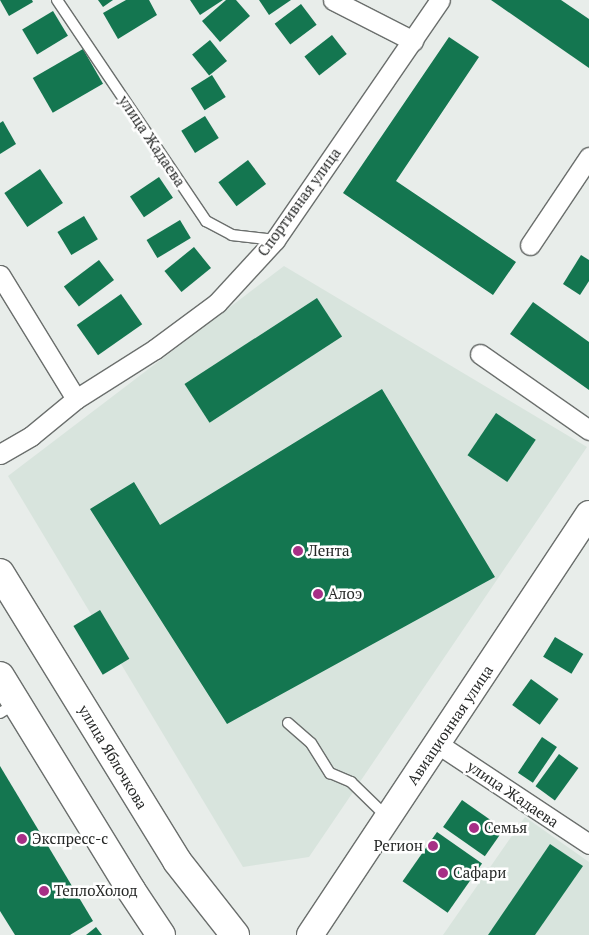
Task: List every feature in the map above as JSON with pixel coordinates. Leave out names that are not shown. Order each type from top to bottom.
[{"type":"main road","name":"Авиационная улица","points":[[310,935],[589,514]]},
{"type":"main road","name":"улица Яблочкова","points":[[0,573],[177,861],[235,935]]},
{"type":"main road","points":[[0,676],[8,708],[162,935]]},
{"type":"street","points":[[333,0],[413,41]]},
{"type":"street","name":"Спортивная улица","points":[[0,454],[30,436],[76,400],[155,349],[217,303],[275,240],[440,0]]},
{"type":"street","points":[[530,245],[589,157]]},
{"type":"street","points":[[0,275],[76,400]]},
{"type":"street","points":[[480,354],[589,430]]},
{"type":"street","name":"улица Жадаева","points":[[438,744],[589,844]]},
{"type":"lane","name":"улица Жадаева","points":[[57,0],[206,221],[232,235],[275,240]]},
{"type":"lane","points":[[288,722],[311,743],[330,773],[351,782],[387,818]]},
{"type":"shaded area","points":[[284,266],[587,447],[309,857],[243,867],[8,476]]},
{"type":"shaded area","points":[[525,817],[589,862],[589,935],[443,935]]},
{"type":"building","points":[[0,0],[32,0],[33,2],[9,16]]},
{"type":"building","points":[[98,0],[113,0],[103,7]]},
{"type":"building","points":[[126,0],[149,0],[157,15],[118,39],[103,13]]},
{"type":"building","points":[[190,0],[223,0],[200,15]]},
{"type":"building","points":[[226,0],[236,0],[250,16],[220,42],[202,21]]},
{"type":"building","points":[[259,0],[291,0],[269,15]]},
{"type":"building","points":[[491,0],[561,0],[589,19],[589,68]]},
{"type":"building","points":[[301,4],[317,25],[290,45],[275,24]]},
{"type":"building","points":[[53,11],[68,36],[37,54],[22,30]]},
{"type":"building","points":[[332,35],[347,54],[319,75],[304,57]]},
{"type":"building","points":[[449,37],[479,57],[396,181],[516,262],[493,295],[343,193]]},
{"type":"building","points":[[210,40],[227,61],[209,75],[192,54]]},
{"type":"building","points":[[83,49],[103,84],[53,113],[33,78]]},
{"type":"building","points":[[212,75],[226,97],[205,110],[191,88]]},
{"type":"building","points":[[205,116],[219,138],[195,153],[181,131]]},
{"type":"building","points":[[3,121],[16,144],[0,154],[0,123]]},
{"type":"building","points":[[248,160],[266,184],[237,206],[218,182]]},
{"type":"building","points":[[40,169],[63,203],[27,227],[4,193]]},
{"type":"building","points":[[159,177],[173,198],[144,217],[130,197]]},
{"type":"building","points":[[84,216],[98,239],[71,255],[57,232]]},
{"type":"building","points":[[180,220],[191,238],[157,258],[147,240]]},
{"type":"building","points":[[194,247],[211,268],[181,292],[164,271]]},
{"type":"building","points":[[581,255],[589,260],[589,281],[580,295],[563,284]]},
{"type":"building","points":[[99,260],[114,280],[79,306],[64,286]]},
{"type":"building","points":[[121,294],[142,324],[98,355],[77,325]]},
{"type":"building","points":[[317,298],[342,337],[210,423],[184,384]]},
{"type":"building","points":[[533,302],[589,342],[589,390],[510,334]]},
{"type":"building","name":"Лента","points":[[382,389],[495,577],[227,724],[90,509],[134,482],[160,525]]},
{"type":"building","points":[[496,413],[536,440],[507,482],[467,455]]},
{"type":"building","points":[[100,610],[129,659],[103,675],[73,626]]},
{"type":"building","points":[[555,637],[583,654],[571,674],[543,657]]},
{"type":"building","points":[[531,679],[559,699],[540,725],[512,705]]},
{"type":"building","points":[[542,737],[557,747],[533,783],[518,773]]},
{"type":"building","points":[[559,754],[578,768],[555,800],[535,786]]},
{"type":"building","name":"Экспресс-с","points":[[0,766],[93,921],[70,935],[15,935],[0,911]]},
{"type":"building","name":"Семья","points":[[462,800],[504,829],[485,856],[443,827]]},
{"type":"building","name":"Сафари","points":[[437,832],[482,864],[448,913],[403,881]]},
{"type":"building","points":[[550,844],[583,866],[535,935],[488,935]]},
{"type":"building","points":[[96,927],[102,935],[86,935]]},
{"type":"place","name":"Лента","points":[[298,551]]},
{"type":"place","name":"Алоэ","points":[[318,594]]},
{"type":"place","name":"Семья","points":[[474,828]]},
{"type":"place","name":"Экспресс-с","points":[[22,839]]},
{"type":"place","name":"Регион","points":[[433,846]]},
{"type":"place","name":"Сафари","points":[[443,873]]},
{"type":"place","name":"ТеплоХолод","points":[[44,891]]}]
